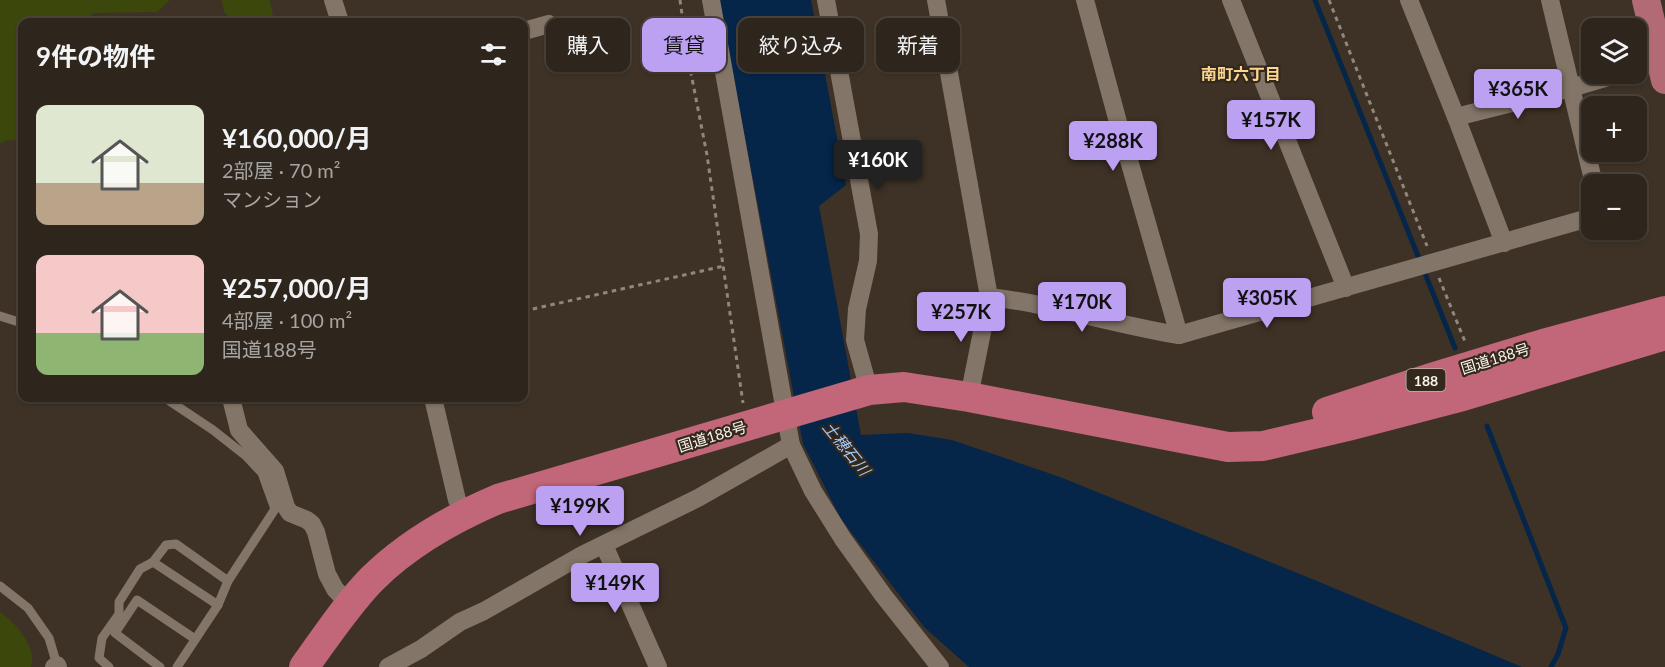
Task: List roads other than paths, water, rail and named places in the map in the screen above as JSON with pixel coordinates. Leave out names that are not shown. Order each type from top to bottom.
[{"type":"highway","name":"国道188号","points":[[1186,438],[1231,435],[1273,427],[1329,412],[1543,344],[1665,311]]},
{"type":"highway","name":"国道188号","points":[[304,667],[370,581],[424,537],[465,513],[498,500],[864,391],[904,387],[969,397],[1228,447],[1263,446],[1463,396],[1665,336]]},
{"type":"main road","points":[[1646,0],[1654,70]]},
{"type":"street","points":[[333,0],[339,18]]},
{"type":"street","points":[[711,0],[788,413],[791,445],[813,491],[843,539],[883,595],[940,667]]},
{"type":"street","points":[[826,0],[869,234],[868,261],[857,309],[855,340],[864,391]]},
{"type":"street","points":[[936,0],[989,297],[969,397]]},
{"type":"street","points":[[1085,0],[1179,335]]},
{"type":"street","points":[[1231,0],[1346,288]]},
{"type":"street","points":[[1409,0],[1504,243]]},
{"type":"street","points":[[1550,0],[1592,174]]},
{"type":"street","points":[[528,30],[546,25]]},
{"type":"street","points":[[1456,117],[1584,84]]},
{"type":"street","points":[[989,297],[1016,300],[1179,335],[1581,220]]},
{"type":"street","points":[[232,402],[239,430],[275,471],[290,513],[312,524],[327,574],[335,589],[350,605]]},
{"type":"street","points":[[434,402],[457,500],[465,513]]},
{"type":"street","points":[[388,667],[421,649],[460,622],[484,611],[582,555],[698,498],[791,445]]},
{"type":"street","points":[[604,546],[658,667]]},
{"type":"lane","points":[[0,316],[18,322]]},
{"type":"lane","points":[[171,402],[213,430],[246,456],[261,472],[275,509],[228,581],[218,605],[177,667]]},
{"type":"lane","points":[[109,667],[99,658],[102,638],[119,614],[119,602],[140,569],[153,562],[166,545],[176,544],[228,581]]},
{"type":"lane","points":[[153,562],[218,605]]},
{"type":"lane","points":[[0,586],[28,608],[49,638],[56,666]]},
{"type":"lane","points":[[160,667],[115,633],[137,600],[195,639]]},
{"type":"water","name":"土穂石川","points":[[719,0],[811,0],[814,18],[738,18],[738,72],[825,72],[846,185],[819,206],[861,435],[908,433],[952,440],[1060,477],[1522,667],[969,667],[924,627],[841,519],[803,444],[726,37],[726,18],[722,18]]},
{"type":"waterway","points":[[1315,0],[1455,348]]},
{"type":"waterway","points":[[1487,426],[1566,628],[1558,654],[1551,667]]},
{"type":"district","name":"南町六丁目","points":[[1241,73]]}]
